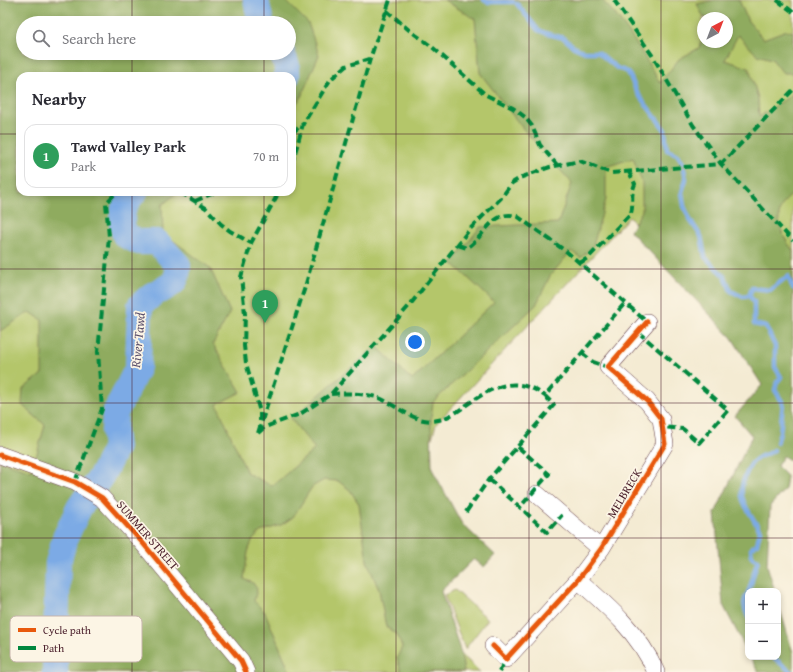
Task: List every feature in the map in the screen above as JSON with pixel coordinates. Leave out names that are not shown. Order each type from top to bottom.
[{"type":"street","name":"MELBRECK","points":[[493,646],[506,659],[578,580],[602,549],[665,444],[661,419],[647,401],[608,367],[647,322]]},
{"type":"street","name":"SUMMER STREET","points":[[0,454],[75,482],[102,498],[142,542],[242,661],[246,672]]},
{"type":"street","points":[[538,494],[602,549]]},
{"type":"street","points":[[578,580],[625,623],[649,656],[656,672]]},
{"type":"green space","points":[[0,0],[793,0],[793,301],[751,345],[629,217],[436,424],[389,586],[480,672],[0,672]]},
{"type":"green space","points":[[0,0],[285,0],[308,23],[319,55],[301,97],[296,104],[296,72],[16,72],[16,196],[173,196],[162,205],[163,233],[210,268],[230,312],[213,344],[241,392],[217,404],[247,473],[272,486],[315,449],[291,419],[376,346],[412,380],[494,302],[452,263],[480,227],[558,223],[572,183],[524,130],[480,73],[475,19],[444,0],[602,0],[619,19],[641,50],[660,83],[679,59],[699,48],[731,48],[725,60],[749,68],[758,98],[759,117],[793,94],[793,194],[781,207],[779,221],[784,236],[793,251],[793,462],[783,456],[777,466],[787,476],[785,489],[770,506],[767,565],[774,588],[745,588],[745,647],[723,605],[715,513],[752,436],[735,416],[762,385],[732,338],[630,231],[642,211],[642,182],[633,158],[606,167],[606,199],[593,246],[581,258],[571,251],[550,276],[536,305],[433,402],[431,420],[432,469],[462,524],[495,555],[484,567],[474,559],[441,591],[461,653],[464,672],[401,672],[397,658],[402,647],[397,634],[386,627],[379,590],[367,561],[359,504],[350,490],[338,481],[324,480],[312,487],[293,517],[281,525],[260,532],[252,541],[248,552],[244,579],[253,583],[257,589],[254,601],[265,612],[290,672],[0,672],[0,461],[32,471],[45,425],[22,405],[23,389],[42,374],[42,320],[30,312],[0,331]]},
{"type":"green space","points":[[715,0],[739,0],[748,21],[763,39],[787,30],[793,32],[793,73],[783,73],[772,59],[757,55],[738,35],[733,45],[733,12],[701,12],[697,4]]},
{"type":"green space","points":[[455,590],[488,619],[465,649],[444,595]]},
{"type":"green space","points":[[781,612],[793,653],[793,672],[758,672],[752,660],[781,660]]},
{"type":"waterway","name":"River Tawd","points":[[256,0],[259,16]]},
{"type":"waterway","points":[[484,0],[487,2],[513,2]]},
{"type":"waterway","points":[[517,4],[538,30],[564,38],[574,47],[585,52],[598,52],[617,68],[628,72],[638,94],[665,130],[667,150],[677,154],[683,163]]},
{"type":"waterway","name":"River Tawd","points":[[285,60],[287,72]]},
{"type":"waterway","points":[[684,169],[686,179],[682,192],[684,206],[690,220],[701,236],[705,257],[725,277],[731,291],[743,297],[749,296],[754,301],[754,324],[766,327],[775,346],[775,367],[781,377],[777,382],[775,390],[783,403],[780,433],[777,443]]},
{"type":"waterway","name":"River Tawd","points":[[57,616],[58,563],[65,538],[79,508],[102,475],[116,447],[114,431],[115,413],[138,367],[140,306],[152,295],[174,282],[178,272],[178,265],[157,242],[139,242],[125,235],[122,217],[127,202],[132,196]]},
{"type":"waterway","points":[[749,296],[752,288],[770,290],[788,276],[793,289]]},
{"type":"waterway","points":[[749,588],[758,560],[752,557],[751,548],[757,544],[760,531],[744,503],[742,496],[743,481],[752,462],[774,450]]},
{"type":"waterway","points":[[745,599],[745,606]]},
{"type":"waterway","points":[[777,660],[791,672]]},
{"type":"waterway","name":"River Tawd","points":[[55,662],[55,672]]},
{"type":"marked path","points":[[258,433],[305,287],[370,59],[390,0]]},
{"type":"marked path","points":[[614,0],[652,55],[693,125],[721,164],[793,241]]},
{"type":"marked path","points":[[777,0],[793,12]]},
{"type":"marked path","points":[[386,10],[409,30],[431,46],[486,95],[513,108],[525,117],[532,126],[540,145],[558,166]]},
{"type":"marked path","points":[[296,149],[303,124],[330,80],[346,66],[370,59]]},
{"type":"marked path","points":[[258,433],[265,427],[300,414],[331,394],[409,306],[469,230],[501,198],[512,183],[522,177],[550,167],[580,161],[611,173],[721,164],[793,90]]},
{"type":"marked path","points":[[296,130],[303,124]]},
{"type":"marked path","points":[[580,263],[589,257],[631,213],[635,184],[629,172]]},
{"type":"marked path","points":[[75,482],[102,409],[98,352],[109,237],[106,203],[113,196]]},
{"type":"marked path","points":[[186,196],[206,208],[230,231],[251,243]]},
{"type":"marked path","points":[[195,201],[207,196]]},
{"type":"marked path","points":[[260,421],[260,412],[246,363],[244,346],[245,314],[241,277],[251,243],[277,196]]},
{"type":"marked path","points":[[458,245],[467,248],[489,225],[501,216],[517,216],[567,252],[647,322]]},
{"type":"marked path","points":[[466,512],[489,479],[554,405],[545,396],[625,303]]},
{"type":"marked path","points":[[638,332],[728,410],[699,443],[683,429],[662,427]]},
{"type":"marked path","points":[[582,353],[593,362],[608,367]]},
{"type":"marked path","points":[[331,394],[342,393],[376,397],[413,417],[429,421],[442,419],[456,413],[485,393],[504,386],[514,384],[524,386],[534,389],[545,396]]},
{"type":"marked path","points":[[518,447],[549,474],[520,507]]},
{"type":"marked path","points":[[489,479],[547,532],[562,515]]},
{"type":"marked path","points":[[499,672],[506,659]]},
{"type":"cycle path","points":[[493,646],[506,659],[578,580],[601,549],[665,444],[661,419],[647,401],[608,367],[647,322]]},
{"type":"cycle path","points":[[0,455],[75,482],[102,498],[142,542],[241,661],[246,672]]},
{"type":"place","name":"Tawd Valley Park","points":[[265,323]]}]
